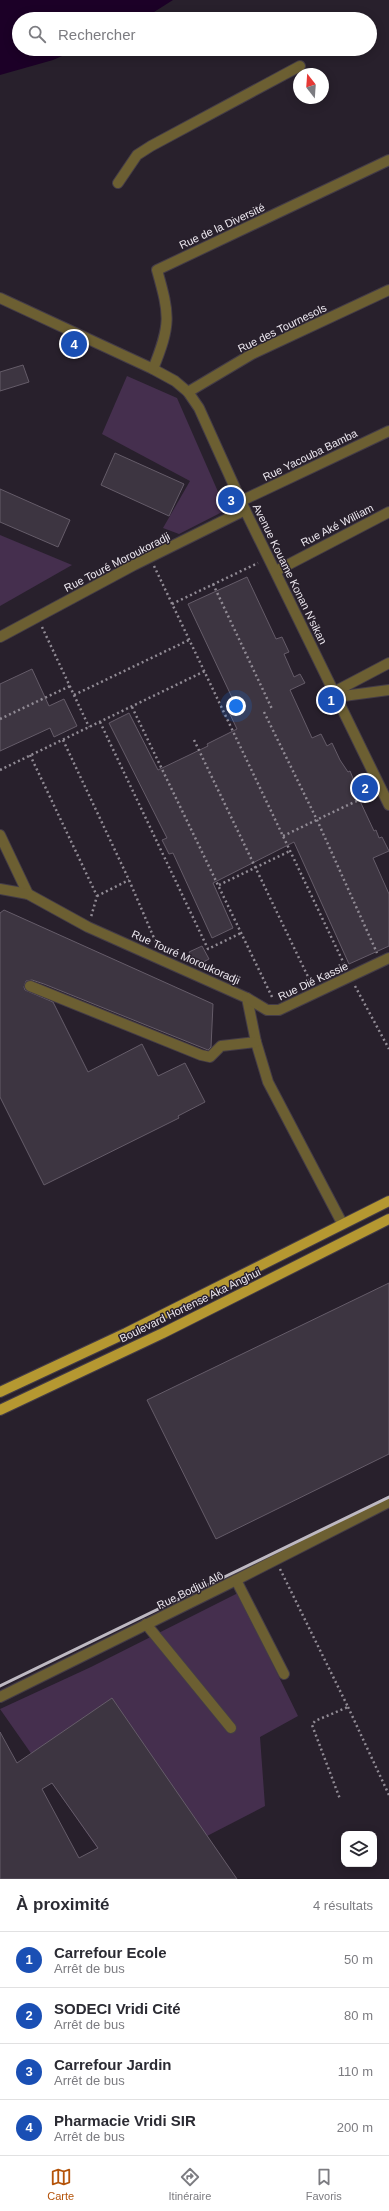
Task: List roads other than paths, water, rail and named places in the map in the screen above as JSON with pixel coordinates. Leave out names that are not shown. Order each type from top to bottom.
[{"type":"main road","name":"Boulevard Hortense Aka Anghui","points":[[0,1392],[126,1333],[342,1223],[389,1201]]},
{"type":"main road","name":"Boulevard Hortense Aka Anghui","points":[[0,1410],[163,1333],[389,1219]]},
{"type":"street","points":[[118,183],[137,155],[151,146],[300,66]]},
{"type":"street","name":"Rue de la Diversité","points":[[153,369],[164,341],[167,324],[166,303],[157,270],[389,160]]},
{"type":"street","name":"Rue des Tournesols","points":[[188,392],[252,354],[389,290]]},
{"type":"street","name":"Avenue Kouame Konan N'sikan","points":[[0,298],[153,369],[175,381],[188,392],[200,408],[243,506],[276,570],[389,805]]},
{"type":"street","name":"Rue Yacouba Bamba","points":[[243,506],[389,430]]},
{"type":"street","name":"Rue Touré Moroukoradji","points":[[0,637],[37,616],[150,558],[243,506]]},
{"type":"street","name":"Rue Aké William","points":[[276,570],[389,512]]},
{"type":"street","points":[[335,694],[389,662]]},
{"type":"street","points":[[335,694],[389,690]]},
{"type":"street","points":[[0,835],[28,894]]},
{"type":"street","name":"Rue Touré Moroukoradji","points":[[0,890],[28,894],[88,927],[248,998],[256,1042],[268,1082],[342,1223]]},
{"type":"street","name":"Rue Dié Kassie","points":[[248,998],[268,1010],[279,1010],[386,959]]},
{"type":"street","points":[[30,986],[210,1057],[221,1046],[256,1042]]},
{"type":"street","name":"Rue Bodjui Alô","points":[[0,1697],[276,1560],[389,1502]]},
{"type":"street","points":[[236,1580],[284,1674]]},
{"type":"street","points":[[146,1624],[231,1728]]},
{"type":"railway","points":[[0,1686],[389,1497]]},
{"type":"place","name":"Pharmacie Vridi SIR","points":[[74,344]]},
{"type":"place","name":"Carrefour Jardin","points":[[231,500]]},
{"type":"place","name":"Carrefour Ecole","points":[[331,700]]},
{"type":"place","name":"SODECI Vridi Cité","points":[[365,788]]}]
